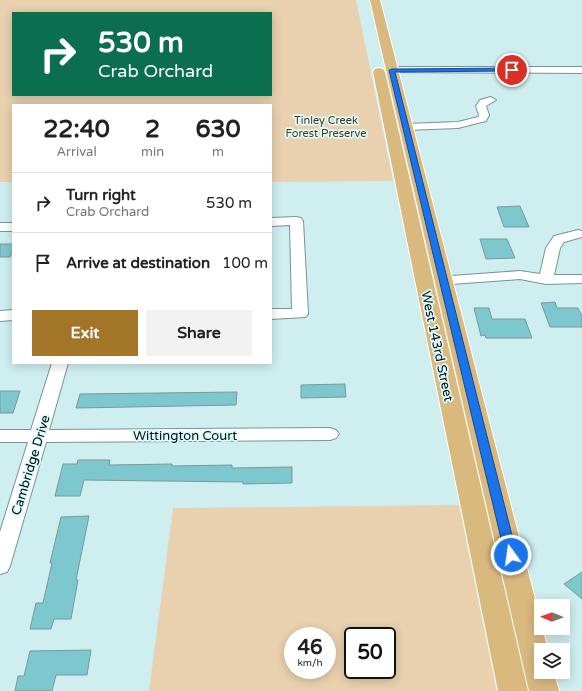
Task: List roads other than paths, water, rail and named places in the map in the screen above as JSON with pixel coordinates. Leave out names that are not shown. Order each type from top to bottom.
[{"type":"main road","name":"West 143rd Street","points":[[363,0],[434,281],[544,691]]},
{"type":"main road","name":"West 143rd Street","points":[[374,0],[406,127],[513,691]]},
{"type":"street","points":[[392,70],[582,70]]},
{"type":"street","points":[[406,127],[470,123],[482,119],[484,115],[481,106],[484,102],[491,100]]},
{"type":"street","points":[[272,222],[296,221],[300,314],[272,314]]},
{"type":"street","points":[[0,227],[12,227]]},
{"type":"street","points":[[546,280],[553,248],[559,239],[578,234]]},
{"type":"street","points":[[434,281],[520,275],[546,280],[582,279]]},
{"type":"street","points":[[0,316],[12,316]]},
{"type":"street","name":"Cambridge Drive","points":[[0,566],[60,364]]},
{"type":"street","name":"Wittington Court","points":[[0,436],[330,434]]},
{"type":"park label","name":"Tinley Creek Forest Preserve","points":[[326,126]]}]
